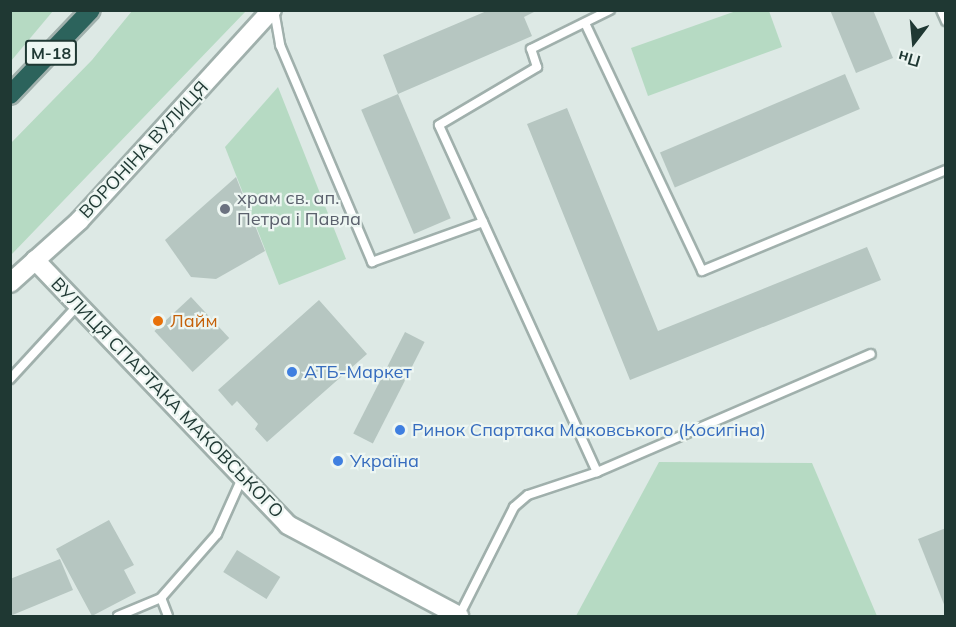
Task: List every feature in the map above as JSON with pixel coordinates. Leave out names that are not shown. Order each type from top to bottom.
[{"type":"highway","name":"М-18","points":[[10,95],[91,10]]},
{"type":"street","name":"ВОРОНІНА ВУЛИЦЯ","points":[[10,283],[79,221],[273,10]]},
{"type":"street","name":"ВУЛИЦЯ СПАРТАКА МАКОВСЬКОГО","points":[[35,260],[288,525],[459,616]]},
{"type":"lane","points":[[273,10],[279,45],[372,262],[483,222]]},
{"type":"lane","points":[[597,472],[439,125],[537,66],[531,49],[610,10]]},
{"type":"lane","points":[[941,10],[945,21]]},
{"type":"lane","points":[[585,23],[702,270],[945,170]]},
{"type":"lane","points":[[10,379],[78,305]]},
{"type":"lane","points":[[459,616],[514,507],[528,495],[597,472],[871,354]]},
{"type":"lane","points":[[118,616],[161,598],[217,534],[242,477]]},
{"type":"lane","points":[[161,598],[168,616]]},
{"type":"green space","points":[[10,11],[53,11],[11,61]]},
{"type":"green space","points":[[132,11],[246,11],[11,255],[11,143],[92,60]]},
{"type":"green space","points":[[736,11],[769,11],[782,47],[648,96],[631,48]]},
{"type":"green space","points":[[278,87],[346,259],[279,285],[225,147]]},
{"type":"green space","points":[[659,462],[812,463],[877,616],[576,616]]},
{"type":"building","points":[[489,10],[538,10],[524,17],[532,36],[398,94],[383,55]]},
{"type":"building","points":[[830,10],[873,10],[893,58],[856,73]]},
{"type":"building","points":[[845,74],[860,109],[675,188],[660,153]]},
{"type":"building","points":[[398,94],[451,218],[414,234],[361,110]]},
{"type":"building","points":[[567,108],[658,331],[867,247],[881,280],[630,380],[527,124]]},
{"type":"building","name":"храм св. ап. Петра і Павла","points":[[236,177],[265,251],[216,279],[191,277],[165,240]]},
{"type":"building","points":[[191,297],[229,338],[193,372],[154,331]]},
{"type":"building","name":"АТБ-Маркет","points":[[319,300],[367,354],[267,442],[255,429],[258,424],[237,401],[232,406],[218,390]]},
{"type":"building","points":[[405,332],[425,342],[373,444],[353,434]]},
{"type":"building","points":[[109,520],[134,565],[124,570],[136,593],[92,616],[56,549]]},
{"type":"building","points":[[946,528],[946,607],[945,607],[918,539]]},
{"type":"building","points":[[237,550],[280,577],[266,599],[223,572]]},
{"type":"building","points":[[60,559],[73,590],[10,616],[10,579]]},
{"type":"place","name":"храм св. ап. Петра і Павла","points":[[225,209]]},
{"type":"place","name":"Лайм","points":[[158,321]]},
{"type":"place","name":"АТБ-Маркет","points":[[292,372]]},
{"type":"place","name":"Ринок Спартака Маковського (Косигіна)","points":[[400,430]]},
{"type":"place","name":"Україна","points":[[338,461]]}]
